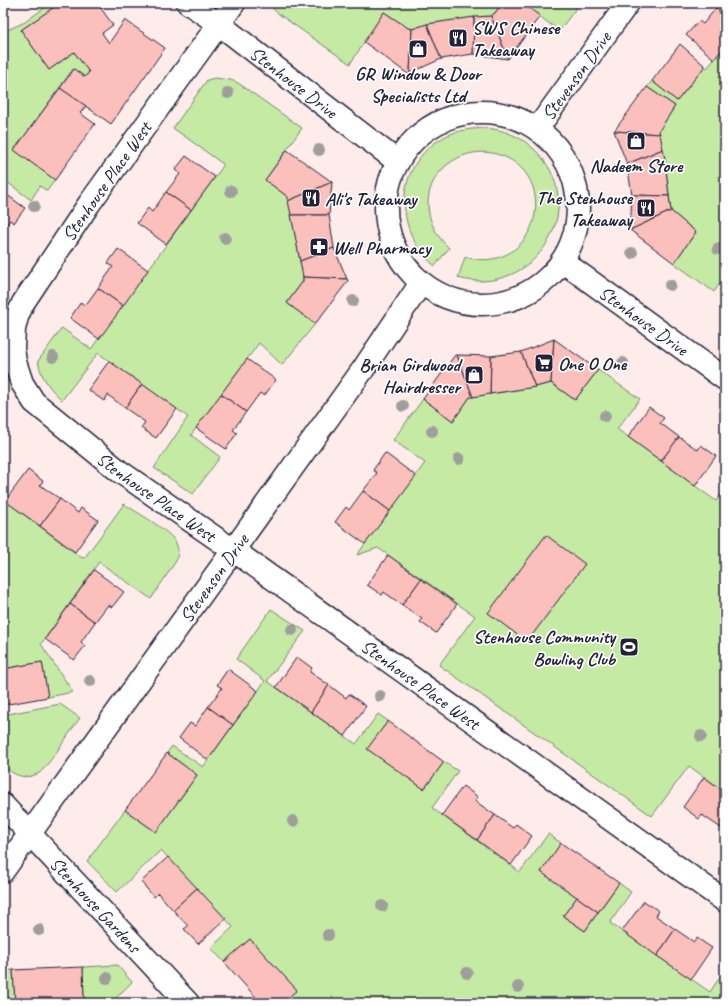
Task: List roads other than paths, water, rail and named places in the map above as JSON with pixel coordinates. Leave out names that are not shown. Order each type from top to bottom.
[{"type":"street","name":"Stenhouse Drive","points":[[188,3],[219,24],[398,162]]},
{"type":"street","name":"Stenhouse Place West","points":[[234,3],[89,204],[22,303],[14,329],[13,349],[15,362],[22,383],[34,402],[119,471],[233,550],[725,900]]},
{"type":"street","name":"Stevenson Drive","points":[[537,129],[628,3]]},
{"type":"street","points":[[486,112],[504,114],[521,120],[537,129],[550,139],[560,152],[569,166],[575,181],[578,198],[578,214],[570,246],[562,261],[541,284],[527,293],[497,303],[470,303],[449,298],[435,292],[421,282],[408,269],[397,253],[390,236],[386,217],[386,198],[390,179],[398,162],[408,147],[420,134],[435,124],[451,117],[469,113],[486,112]]},
{"type":"street","name":"Stenhouse Drive","points":[[562,261],[725,379]]},
{"type":"street","name":"Stevenson Drive","points":[[3,871],[364,368],[421,282]]},
{"type":"street","name":"Stenhouse Gardens","points":[[3,805],[188,1003]]},
{"type":"place","name":"SWS Chinese Takeaway","points":[[458,38]]},
{"type":"place","name":"GR Window & Door Specialists Ltd","points":[[418,49]]},
{"type":"place","name":"Nadeem Store","points":[[636,141]]},
{"type":"place","name":"Ali's Takeaway","points":[[311,198]]},
{"type":"place","name":"The Stenhouse Takeaway","points":[[646,208]]},
{"type":"place","name":"Well Pharmacy","points":[[319,247]]},
{"type":"place","name":"One O One","points":[[544,363]]},
{"type":"place","name":"Brian Girdwood Hairdresser","points":[[474,375]]},
{"type":"place","name":"Stenhouse Community Bowling Club","points":[[629,647]]}]
